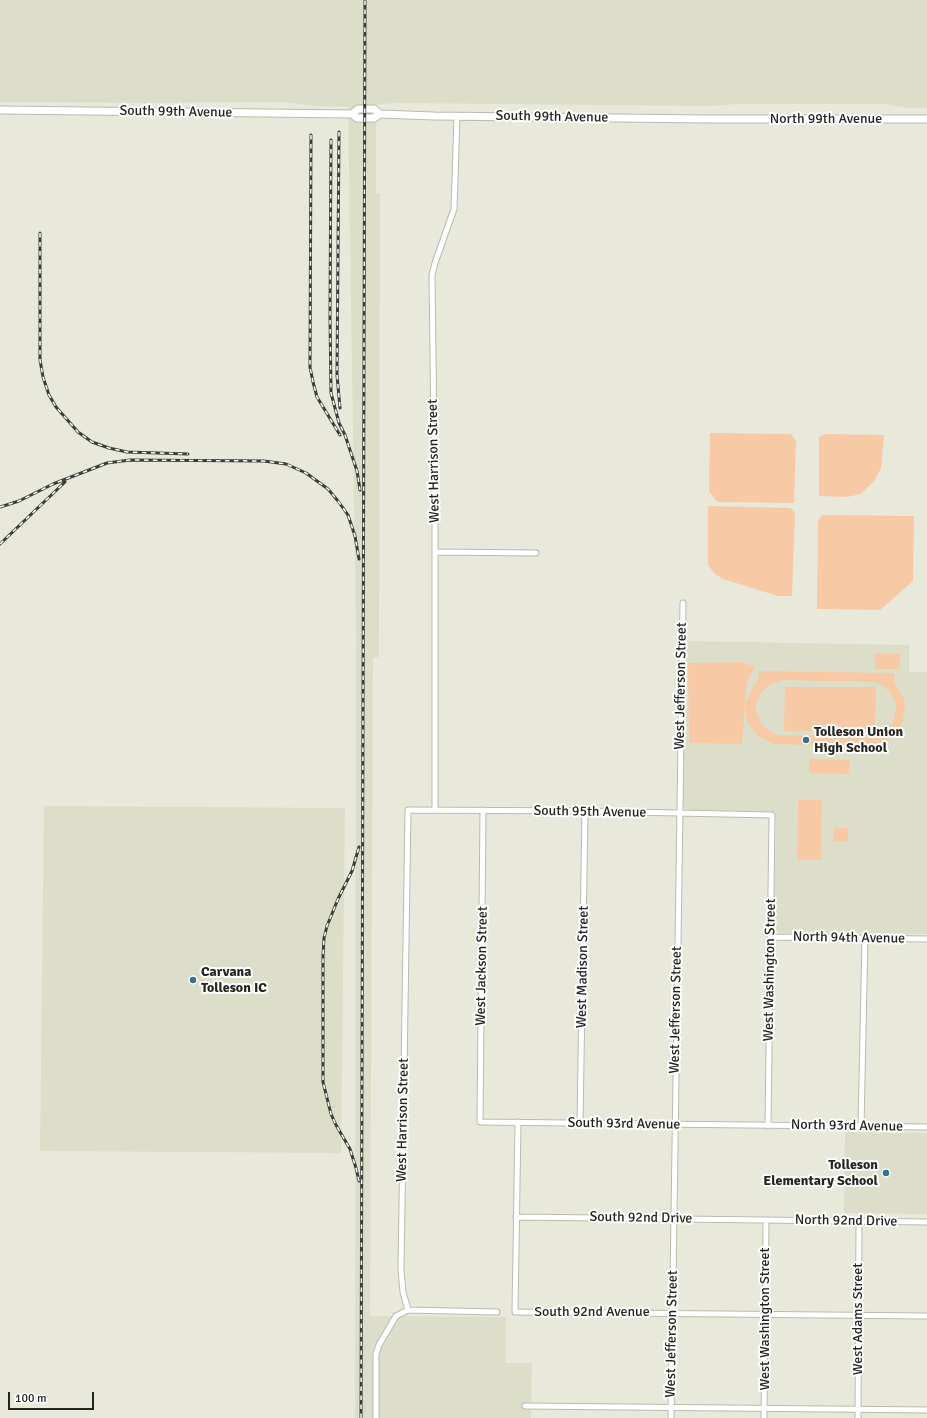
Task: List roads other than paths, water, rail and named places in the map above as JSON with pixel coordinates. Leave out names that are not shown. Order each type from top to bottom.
[{"type":"main road","name":"South 99th Avenue","points":[[0,110],[352,114],[357,118],[374,118],[380,114],[724,119]]},
{"type":"main road","name":"North 99th Avenue","points":[[724,119],[927,119]]},
{"type":"street","name":"West Harrison Street","points":[[434,810],[435,552],[432,275],[454,209],[457,116]]},
{"type":"street","points":[[435,552],[536,554]]},
{"type":"street","name":"West Jefferson Street","points":[[671,1418],[683,603]]},
{"type":"street","name":"West Harrison Street","points":[[408,810],[401,1270],[403,1292],[408,1310]]},
{"type":"street","name":"South 95th Avenue","points":[[408,810],[772,814]]},
{"type":"street","name":"West Jackson Street","points":[[480,1122],[483,810]]},
{"type":"street","name":"West Madison Street","points":[[580,1123],[584,811]]},
{"type":"street","name":"West Washington Street","points":[[768,1126],[772,814]]},
{"type":"street","name":"North 94th Avenue","points":[[771,937],[927,939]]},
{"type":"street","points":[[861,1126],[864,938]]},
{"type":"street","name":"South 93rd Avenue","points":[[480,1122],[768,1126]]},
{"type":"street","points":[[516,1217],[518,1122]]},
{"type":"street","name":"North 93rd Avenue","points":[[768,1126],[927,1127]]},
{"type":"street","name":"South 92nd Drive","points":[[516,1217],[766,1220]]},
{"type":"street","name":"South 92nd Avenue","points":[[516,1217],[515,1312],[927,1316]]},
{"type":"street","name":"West Washington Street","points":[[764,1418],[766,1220]]},
{"type":"street","name":"North 92nd Drive","points":[[766,1220],[927,1222]]},
{"type":"street","name":"West Adams Street","points":[[858,1418],[859,1220]]},
{"type":"street","points":[[376,1418],[376,1354],[379,1345],[396,1316],[408,1310],[497,1312]]},
{"type":"street","points":[[525,1406],[927,1410]]},
{"type":"railway","points":[[361,1418],[365,0]]},
{"type":"railway","points":[[339,132],[337,375],[340,408]]},
{"type":"railway","points":[[311,135],[310,367],[317,397],[340,435]]},
{"type":"railway","points":[[331,140],[331,393],[339,423],[345,435],[357,471],[360,490]]},
{"type":"railway","points":[[40,233],[40,360],[43,377],[49,395],[56,407],[78,432],[92,442],[127,452],[188,454]]},
{"type":"railway","points":[[0,507],[19,501],[53,484],[107,463],[130,460],[264,461],[286,464],[306,473],[328,489],[338,501],[348,515],[355,536],[359,559]]},
{"type":"railway","points":[[0,544],[65,482]]},
{"type":"railway","points":[[359,847],[352,871],[338,899],[327,926],[324,938],[323,1082],[331,1114],[350,1149],[359,1181]]},
{"type":"place","name":"Tolleson Union High School","points":[[806,740]]},
{"type":"place","name":"Carvana Tolleson IC","points":[[193,980]]},
{"type":"place","name":"Tolleson Elementary School","points":[[886,1173]]}]
